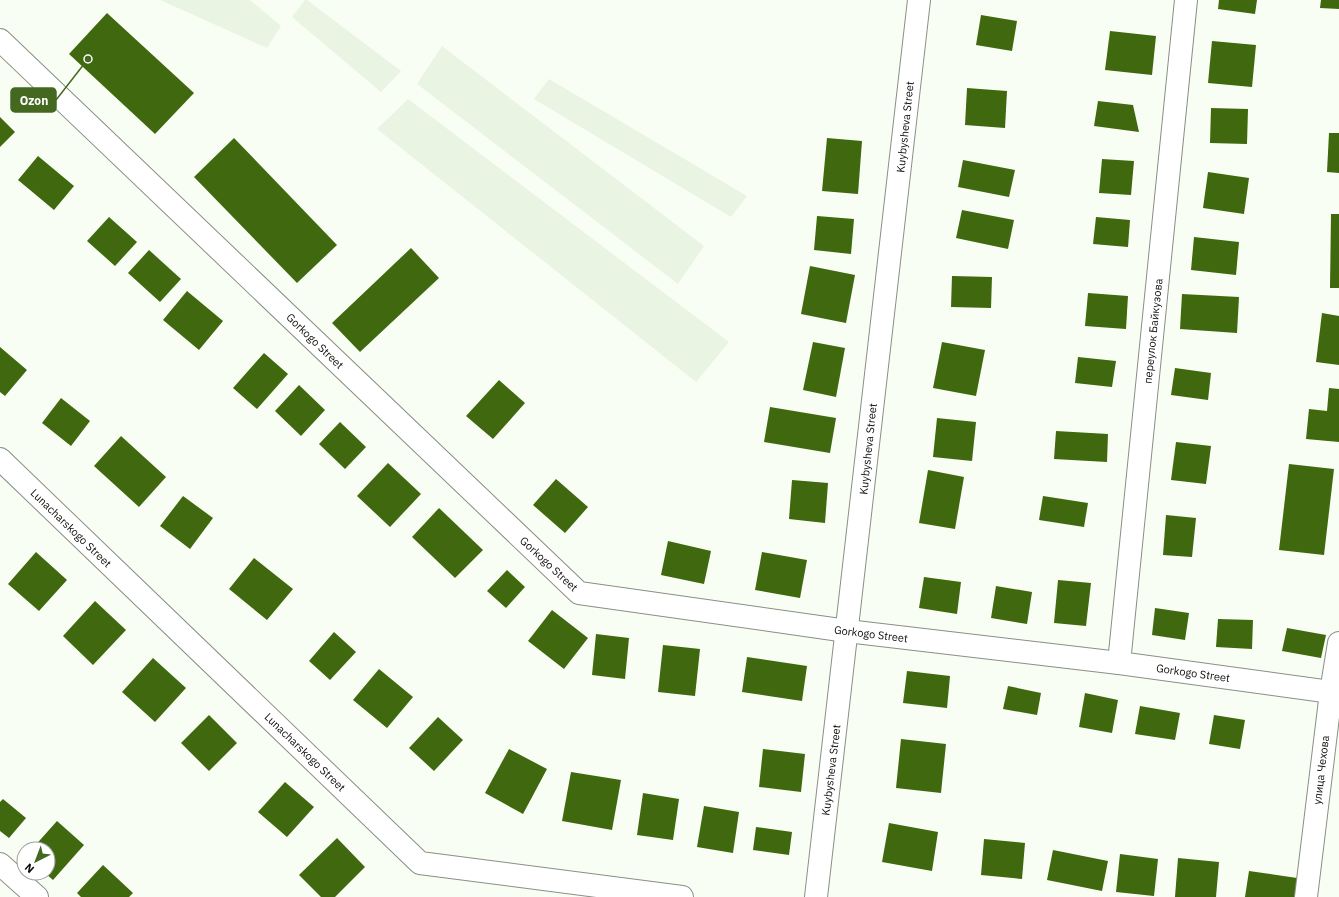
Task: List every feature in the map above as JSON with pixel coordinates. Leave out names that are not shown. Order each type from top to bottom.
[{"type":"street","name":"Kuybysheva Street","points":[[816,897],[848,631],[919,0]]},
{"type":"street","name":"переулок Байкузова","points":[[1119,663],[1186,0]]},
{"type":"street","name":"Gorkogo Street","points":[[0,40],[579,593],[848,631],[1119,663],[1335,692]]},
{"type":"street","name":"Lunacharskogo Street","points":[[0,459],[420,863],[682,897]]},
{"type":"street","name":"улица Чехова","points":[[1306,897],[1335,692],[1339,643]]},
{"type":"street","points":[[0,864],[37,897]]},
{"type":"shaded area","points":[[160,0],[250,0],[281,26],[267,48]]},
{"type":"shaded area","points":[[305,0],[401,71],[381,92],[292,17]]},
{"type":"shaded area","points":[[442,46],[704,246],[678,284],[417,84]]},
{"type":"shaded area","points":[[549,79],[747,196],[731,217],[534,99]]},
{"type":"shaded area","points":[[408,99],[729,342],[696,382],[377,129]]},
{"type":"building","points":[[1219,0],[1257,0],[1255,14],[1218,9]]},
{"type":"building","points":[[1321,0],[1339,0],[1339,9],[1320,8]]},
{"type":"building","points":[[107,13],[194,93],[155,134],[69,54]]},
{"type":"building","points":[[981,15],[1017,21],[1012,51],[976,45]]},
{"type":"building","points":[[1110,31],[1156,36],[1152,75],[1105,70]]},
{"type":"building","points":[[1212,41],[1256,45],[1252,87],[1208,83]]},
{"type":"building","points":[[967,88],[1007,91],[1005,128],[965,125]]},
{"type":"building","points":[[1098,101],[1133,105],[1139,132],[1094,126]]},
{"type":"building","points":[[1211,108],[1248,109],[1247,144],[1210,143]]},
{"type":"building","points":[[0,117],[15,132],[0,147]]},
{"type":"building","points":[[1329,133],[1339,133],[1339,173],[1327,172]]},
{"type":"building","points":[[234,138],[337,245],[297,283],[194,177]]},
{"type":"building","points":[[827,138],[862,141],[858,194],[822,191]]},
{"type":"building","points":[[38,156],[74,186],[54,210],[18,180]]},
{"type":"building","points":[[1102,159],[1134,161],[1131,195],[1099,193]]},
{"type":"building","points":[[963,160],[1015,170],[1009,197],[958,187]]},
{"type":"building","points":[[1208,172],[1249,178],[1244,214],[1203,208]]},
{"type":"building","points":[[962,210],[1014,220],[1008,249],[956,238]]},
{"type":"building","points":[[1331,214],[1339,214],[1339,288],[1330,288]]},
{"type":"building","points":[[817,216],[854,219],[851,254],[814,250]]},
{"type":"building","points":[[109,217],[137,242],[115,266],[87,241]]},
{"type":"building","points":[[1096,217],[1130,220],[1128,247],[1093,244]]},
{"type":"building","points":[[1194,237],[1239,242],[1236,275],[1191,270]]},
{"type":"building","points":[[411,248],[439,278],[360,352],[332,323]]},
{"type":"building","points":[[149,250],[181,279],[160,302],[128,273]]},
{"type":"building","points":[[810,266],[855,275],[846,323],[801,314]]},
{"type":"building","points":[[952,276],[992,277],[991,308],[951,307]]},
{"type":"building","points":[[187,291],[223,321],[199,350],[163,320]]},
{"type":"building","points":[[1088,293],[1128,296],[1126,329],[1085,326]]},
{"type":"building","points":[[1182,294],[1239,297],[1237,333],[1180,329]]},
{"type":"building","points":[[1322,313],[1339,316],[1339,365],[1316,362]]},
{"type":"building","points":[[813,342],[845,348],[836,397],[803,390]]},
{"type":"building","points":[[942,342],[985,350],[976,396],[933,388]]},
{"type":"building","points":[[0,347],[27,370],[5,396],[0,392]]},
{"type":"building","points":[[264,353],[288,374],[257,409],[233,388]]},
{"type":"building","points":[[1078,357],[1116,361],[1112,387],[1075,383]]},
{"type":"building","points":[[1175,368],[1211,373],[1208,400],[1171,395]]},
{"type":"building","points":[[499,380],[525,403],[493,439],[466,416]]},
{"type":"building","points":[[299,385],[325,410],[301,436],[275,411]]},
{"type":"building","points":[[1329,388],[1339,389],[1339,442],[1306,439],[1309,409],[1327,411]]},
{"type":"building","points":[[61,398],[90,421],[71,446],[42,423]]},
{"type":"building","points":[[770,407],[836,418],[830,453],[764,442]]},
{"type":"building","points":[[937,418],[976,422],[972,461],[933,457]]},
{"type":"building","points":[[340,422],[366,447],[345,469],[319,444]]},
{"type":"building","points":[[1056,431],[1108,434],[1107,462],[1054,459]]},
{"type":"building","points":[[121,436],[166,477],[139,507],[94,466]]},
{"type":"building","points":[[1176,442],[1211,446],[1206,484],[1171,480]]},
{"type":"building","points":[[388,463],[421,494],[390,527],[357,496]]},
{"type":"building","points":[[1289,464],[1334,469],[1324,555],[1279,550]]},
{"type":"building","points":[[928,470],[964,477],[955,529],[919,523]]},
{"type":"building","points":[[556,479],[588,507],[565,533],[533,505]]},
{"type":"building","points":[[792,480],[828,483],[825,523],[789,519]]},
{"type":"building","points":[[183,496],[213,518],[190,549],[160,526]]},
{"type":"building","points":[[1043,496],[1088,503],[1084,527],[1039,520]]},
{"type":"building","points":[[439,508],[483,550],[455,578],[412,537]]},
{"type":"building","points":[[1166,515],[1196,518],[1192,557],[1163,555]]},
{"type":"building","points":[[668,541],[711,551],[704,584],[661,575]]},
{"type":"building","points":[[36,552],[67,580],[39,611],[8,584]]},
{"type":"building","points":[[762,552],[807,560],[800,598],[755,590]]},
{"type":"building","points":[[254,558],[293,589],[267,620],[229,589]]},
{"type":"building","points":[[507,570],[525,587],[506,608],[487,591]]},
{"type":"building","points":[[924,577],[961,582],[957,614],[919,608]]},
{"type":"building","points":[[1058,580],[1091,583],[1086,626],[1054,623]]},
{"type":"building","points":[[996,586],[1032,592],[1027,624],[991,618]]},
{"type":"building","points":[[95,601],[126,630],[93,665],[63,636]]},
{"type":"building","points":[[1155,608],[1189,613],[1185,640],[1152,635]]},
{"type":"building","points":[[552,610],[588,638],[564,669],[528,641]]},
{"type":"building","points":[[1218,619],[1253,620],[1252,649],[1216,647]]},
{"type":"building","points":[[1287,628],[1326,635],[1321,658],[1282,651]]},
{"type":"building","points":[[334,632],[356,652],[330,680],[309,661]]},
{"type":"building","points":[[596,634],[629,638],[625,679],[592,675]]},
{"type":"building","points":[[663,645],[700,649],[695,696],[658,692]]},
{"type":"building","points":[[747,657],[807,666],[802,701],[742,692]]},
{"type":"building","points":[[153,658],[186,688],[155,722],[122,692]]},
{"type":"building","points":[[379,669],[413,697],[387,728],[353,700]]},
{"type":"building","points":[[907,671],[950,676],[947,708],[903,703]]},
{"type":"building","points":[[1008,686],[1041,693],[1037,715],[1003,709]]},
{"type":"building","points":[[1085,693],[1118,700],[1112,733],[1079,727]]},
{"type":"building","points":[[1140,706],[1180,713],[1175,740],[1135,734]]},
{"type":"building","points":[[209,715],[237,743],[209,771],[181,743]]},
{"type":"building","points":[[1214,715],[1245,720],[1240,749],[1209,744]]},
{"type":"building","points":[[438,717],[463,740],[434,771],[409,748]]},
{"type":"building","points":[[901,739],[946,744],[941,793],[896,788]]},
{"type":"building","points":[[509,749],[547,769],[523,814],[485,793]]},
{"type":"building","points":[[763,749],[805,754],[801,792],[759,787]]},
{"type":"building","points":[[571,772],[621,780],[612,830],[562,821]]},
{"type":"building","points":[[285,782],[314,807],[287,837],[258,812]]},
{"type":"building","points":[[643,793],[679,799],[673,840],[637,835]]},
{"type":"building","points":[[3,799],[26,818],[9,838],[0,831],[0,802]]},
{"type":"building","points":[[704,806],[739,812],[733,853],[697,847]]},
{"type":"building","points":[[57,821],[84,845],[56,877],[56,841],[39,841]]},
{"type":"building","points":[[889,823],[938,832],[932,871],[882,862]]},
{"type":"building","points":[[756,827],[792,832],[789,855],[753,850]]},
{"type":"building","points":[[337,838],[365,867],[335,897],[321,897],[299,875]]},
{"type":"building","points":[[984,839],[1025,843],[1022,879],[981,875]]},
{"type":"building","points":[[1053,850],[1108,861],[1102,891],[1047,880]]},
{"type":"building","points":[[1120,854],[1158,859],[1154,896],[1116,892]]},
{"type":"building","points":[[1178,858],[1219,862],[1216,897],[1175,897]]},
{"type":"building","points":[[103,865],[133,893],[129,897],[81,897],[77,893]]},
{"type":"building","points":[[1249,871],[1297,878],[1295,897],[1245,897]]},
{"type":"place","name":"Ozon","points":[[88,59]]}]
